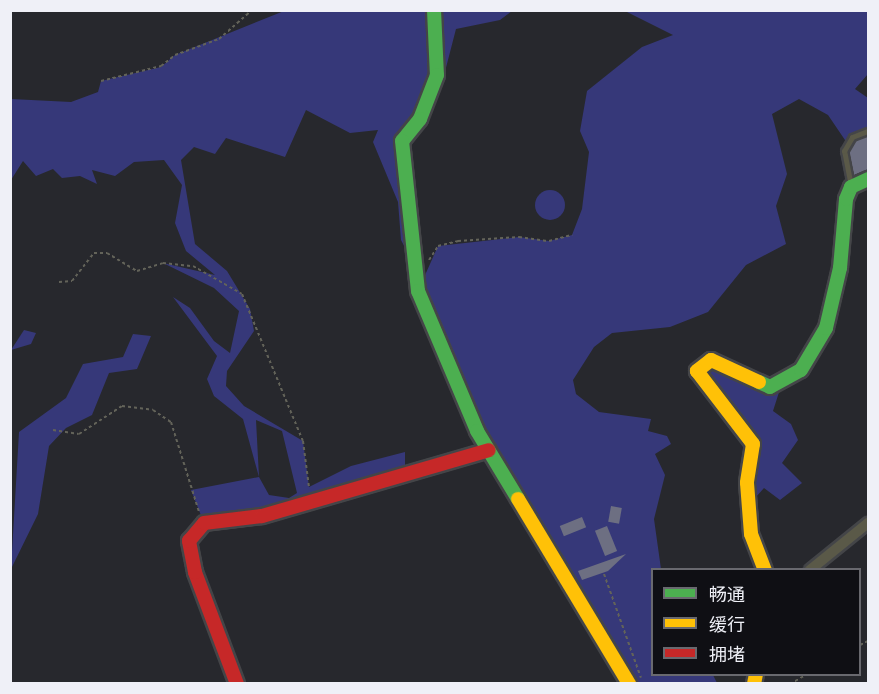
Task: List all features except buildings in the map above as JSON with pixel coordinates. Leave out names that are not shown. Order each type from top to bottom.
[{"type":"street","points":[[434,10],[436,75],[420,119],[402,141],[414,265],[427,315],[489,450],[629,684]]},
{"type":"street","points":[[764,568],[751,534],[747,483],[753,444],[697,371],[711,360],[770,387],[781,386],[811,358],[836,288],[851,188],[868,179]]},
{"type":"street","points":[[237,684],[195,572],[189,541],[204,523],[262,516],[489,450]]},
{"type":"street","points":[[812,568],[868,523]]},
{"type":"lane","points":[[851,188],[844,151],[852,137],[868,131]]},
{"type":"path","points":[[101,81],[161,66],[175,55],[219,39],[252,10]]},
{"type":"path","points":[[424,267],[438,246],[458,241],[519,237],[549,241],[572,235]]},
{"type":"path","points":[[58,282],[72,281],[94,253],[107,253],[137,271],[163,263],[193,266],[242,294],[303,441],[308,502]]},
{"type":"path","points":[[53,430],[79,434],[122,406],[153,411],[171,422],[204,523]]},
{"type":"path","points":[[604,574],[637,654],[642,684]]},
{"type":"path","points":[[790,684],[805,676]]},
{"type":"shaded area","points":[[284,11],[512,11],[500,20],[456,29],[441,87],[403,141],[414,265],[401,240],[398,202],[373,142],[378,130],[350,133],[306,110],[285,157],[226,138],[215,154],[194,147],[181,160],[195,244],[227,271],[250,309],[254,331],[227,371],[226,386],[244,406],[303,441],[309,487],[351,466],[405,452],[405,476],[204,523],[191,490],[259,477],[243,419],[214,396],[207,379],[217,356],[173,297],[190,308],[214,341],[230,353],[239,311],[214,288],[163,263],[215,275],[186,251],[175,223],[182,185],[164,160],[134,162],[115,176],[92,170],[97,184],[80,176],[62,178],[53,169],[36,176],[23,161],[11,180],[11,99],[71,102],[98,92],[101,81],[161,67],[175,55]],"holes":[[[256,420],[282,431],[297,493],[289,498],[269,495],[259,477]]]},
{"type":"shaded area","points":[[625,11],[868,11],[868,74],[855,89],[868,98],[868,131],[847,143],[828,115],[799,99],[772,114],[787,174],[776,206],[786,244],[746,265],[708,312],[670,327],[612,333],[594,347],[573,380],[576,394],[599,412],[651,419],[648,431],[667,436],[671,444],[655,454],[665,475],[654,519],[661,568],[651,568],[651,676],[714,676],[717,683],[629,683],[477,431],[418,291],[438,246],[519,237],[549,241],[572,235],[582,209],[589,152],[580,131],[587,91],[642,47],[673,35]]},
{"type":"shaded area","points":[[550,190],[561,194],[565,205],[561,216],[550,220],[539,216],[535,205],[539,194]]},
{"type":"shaded area","points":[[24,330],[36,333],[31,344],[11,350]]},
{"type":"shaded area","points":[[133,334],[151,336],[137,369],[109,373],[92,415],[66,428],[49,446],[38,514],[11,569],[19,432],[66,398],[83,364],[123,357]]},
{"type":"shaded area","points":[[702,363],[781,386],[773,411],[791,424],[798,440],[782,463],[802,483],[780,500],[764,488],[748,506],[753,444],[718,401]]},
{"type":"traffic: fast","points":[[434,10],[437,75],[420,119],[402,141],[418,291],[477,431],[518,499]]},
{"type":"traffic: fast","points":[[759,382],[770,387],[801,370],[826,328],[840,268],[846,199],[851,187],[868,179]]},
{"type":"traffic: slow","points":[[759,382],[711,360],[697,371],[753,444],[747,483],[751,534],[764,568]]},
{"type":"traffic: slow","points":[[518,499],[629,684]]},
{"type":"traffic: slow","points":[[754,684],[756,676]]},
{"type":"traffic: jam","points":[[237,684],[195,572],[189,541],[204,523],[262,516],[489,450]]}]
